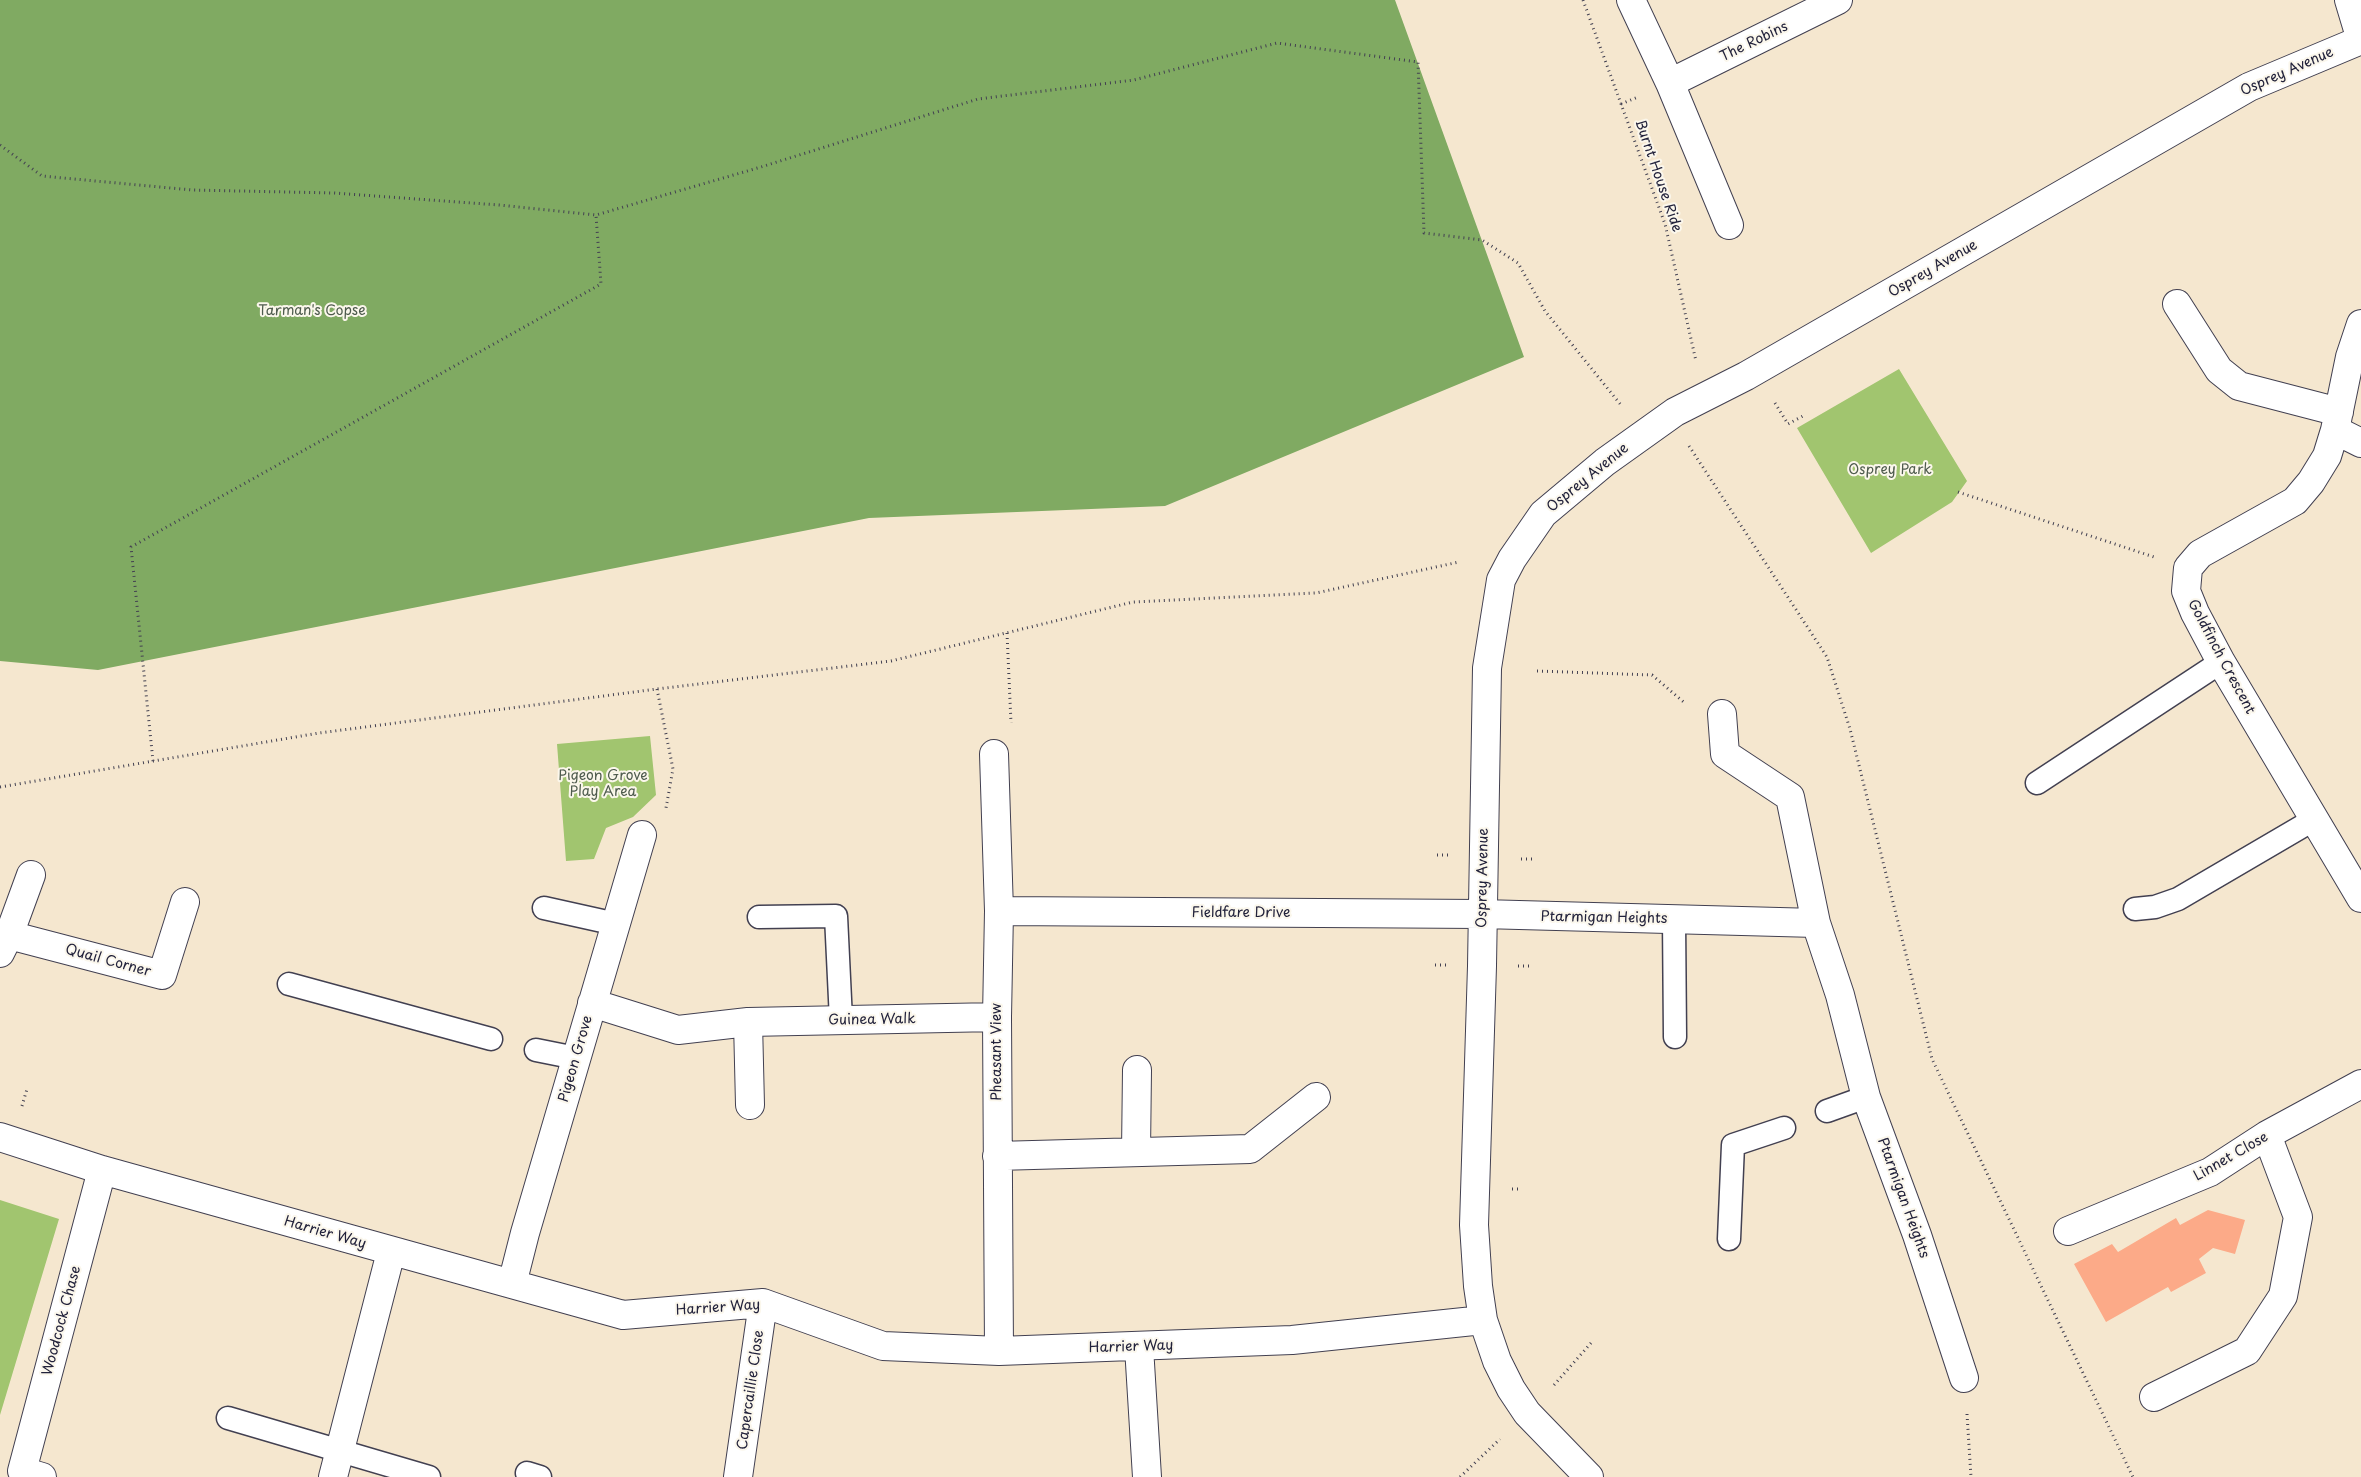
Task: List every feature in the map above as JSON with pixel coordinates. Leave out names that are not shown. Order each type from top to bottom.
[{"type":"street","points":[[1631,0],[1670,84],[1730,225]]},
{"type":"street","name":"The Robins","points":[[1670,84],[1838,0]]},
{"type":"street","points":[[2348,0],[2361,40]]},
{"type":"street","name":"Osprey Avenue","points":[[1589,1477],[1521,1405],[1497,1361],[1483,1320],[1474,1225],[1487,668],[1501,580],[1524,539],[1543,514],[1605,462],[1675,412],[1746,376],[2249,87],[2361,40]]},
{"type":"street","points":[[2176,304],[2219,370],[2239,386],[2337,421],[2361,443]]},
{"type":"street","points":[[2188,568],[2200,554],[2295,501],[2311,482],[2327,456],[2337,421],[2350,357],[2361,324]]},
{"type":"street","name":"Goldfinch Crescent","points":[[2188,568],[2186,591],[2195,613],[2221,662],[2313,820],[2361,898]]},
{"type":"street","name":"Ptarmigan Heights","points":[[1723,725],[1725,754],[1790,797],[1816,923],[1840,995],[1866,1097],[1917,1235],[1964,1378]]},
{"type":"street","name":"Pheasant View","points":[[994,754],[999,911],[997,1017],[999,1351]]},
{"type":"street","name":"Pigeon Grove","points":[[512,1284],[642,835]]},
{"type":"street","name":"Quail Corner","points":[[31,875],[4,944],[162,975],[185,902]]},
{"type":"street","name":"Fieldfare Drive","points":[[999,911],[1482,914]]},
{"type":"street","name":"Ptarmigan Heights","points":[[1482,914],[1816,923]]},
{"type":"street","name":"Guinea Walk","points":[[592,1004],[678,1030],[748,1022],[997,1017]]},
{"type":"street","points":[[748,1022],[750,1105]]},
{"type":"street","points":[[1136,1152],[1137,1070]]},
{"type":"street","name":"Linnet Close","points":[[2068,1231],[2210,1172],[2267,1135],[2361,1084]]},
{"type":"street","points":[[997,1156],[1250,1149],[1316,1097]]},
{"type":"street","points":[[2154,1397],[2247,1351],[2283,1296],[2298,1217],[2267,1135]]},
{"type":"street","name":"Harrier Way","points":[[0,1137],[102,1170],[391,1252],[623,1314],[763,1303],[883,1346],[999,1351],[1292,1340],[1483,1320]]},
{"type":"street","name":"Woodcock Chase","points":[[28,1475],[102,1170]]},
{"type":"street","points":[[333,1477],[391,1252]]},
{"type":"street","name":"Capercaillie Close","points":[[738,1477],[763,1303]]},
{"type":"street","points":[[1138,1347],[1147,1477]]},
{"type":"lane","points":[[2036,783],[2221,662]]},
{"type":"lane","points":[[2135,909],[2155,907],[2178,899],[2313,820]]},
{"type":"lane","points":[[544,908],[616,924]]},
{"type":"lane","points":[[760,917],[836,916],[841,1020]]},
{"type":"lane","points":[[1674,919],[1675,1037]]},
{"type":"lane","points":[[289,984],[490,1039]]},
{"type":"lane","points":[[536,1050],[576,1058]]},
{"type":"lane","points":[[1827,1111],[1866,1097]]},
{"type":"lane","points":[[1729,1239],[1733,1145],[1784,1128]]},
{"type":"lane","points":[[228,1418],[429,1477]]},
{"type":"path","name":"Burnt House Ride","points":[[1583,0],[1665,224],[1696,364]]},
{"type":"path","points":[[0,144],[42,176],[192,190],[334,194],[470,203],[596,215],[761,167],[978,99],[1134,80],[1277,43],[1418,62],[1424,234],[1482,240],[1518,263],[1544,311],[1622,406]]},
{"type":"path","points":[[153,761],[131,547],[601,284],[596,215]]},
{"type":"path","points":[[1775,403],[1788,424],[1803,416]]},
{"type":"path","points":[[1691,452],[1826,657],[1850,729],[1932,1059],[2133,1477]]},
{"type":"path","points":[[1958,492],[2188,568]]},
{"type":"path","points":[[0,787],[319,733],[657,688],[891,661],[1133,602],[1316,593],[1459,562]]},
{"type":"path","points":[[994,754],[1011,728],[1007,632]]},
{"type":"path","points":[[1538,671],[1652,675],[1723,725]]},
{"type":"path","points":[[642,835],[664,821],[673,769],[657,688]]},
{"type":"path","points":[[1549,1390],[1592,1343]]},
{"type":"path","points":[[1964,1378],[1971,1477]]},
{"type":"path","points":[[1460,1477],[1505,1435]]},
{"type":"green space","name":"Tarman's Copse","points":[[0,0],[1395,0],[1524,357],[1165,506],[869,518],[98,670],[0,661]]},
{"type":"green space","name":"Osprey Park","points":[[1899,369],[1967,481],[1952,502],[1871,553],[1797,428]]},
{"type":"green space","name":"Pigeon Grove Play Area","points":[[650,736],[656,795],[633,817],[606,828],[594,859],[566,861],[557,744]]},
{"type":"green space","points":[[0,1200],[59,1219],[0,1415]]},
{"type":"building","points":[[2208,1210],[2245,1220],[2235,1254],[2213,1248],[2199,1259],[2206,1273],[2171,1292],[2168,1287],[2106,1322],[2074,1264],[2112,1244],[2118,1252],[2176,1218],[2180,1225]]}]
